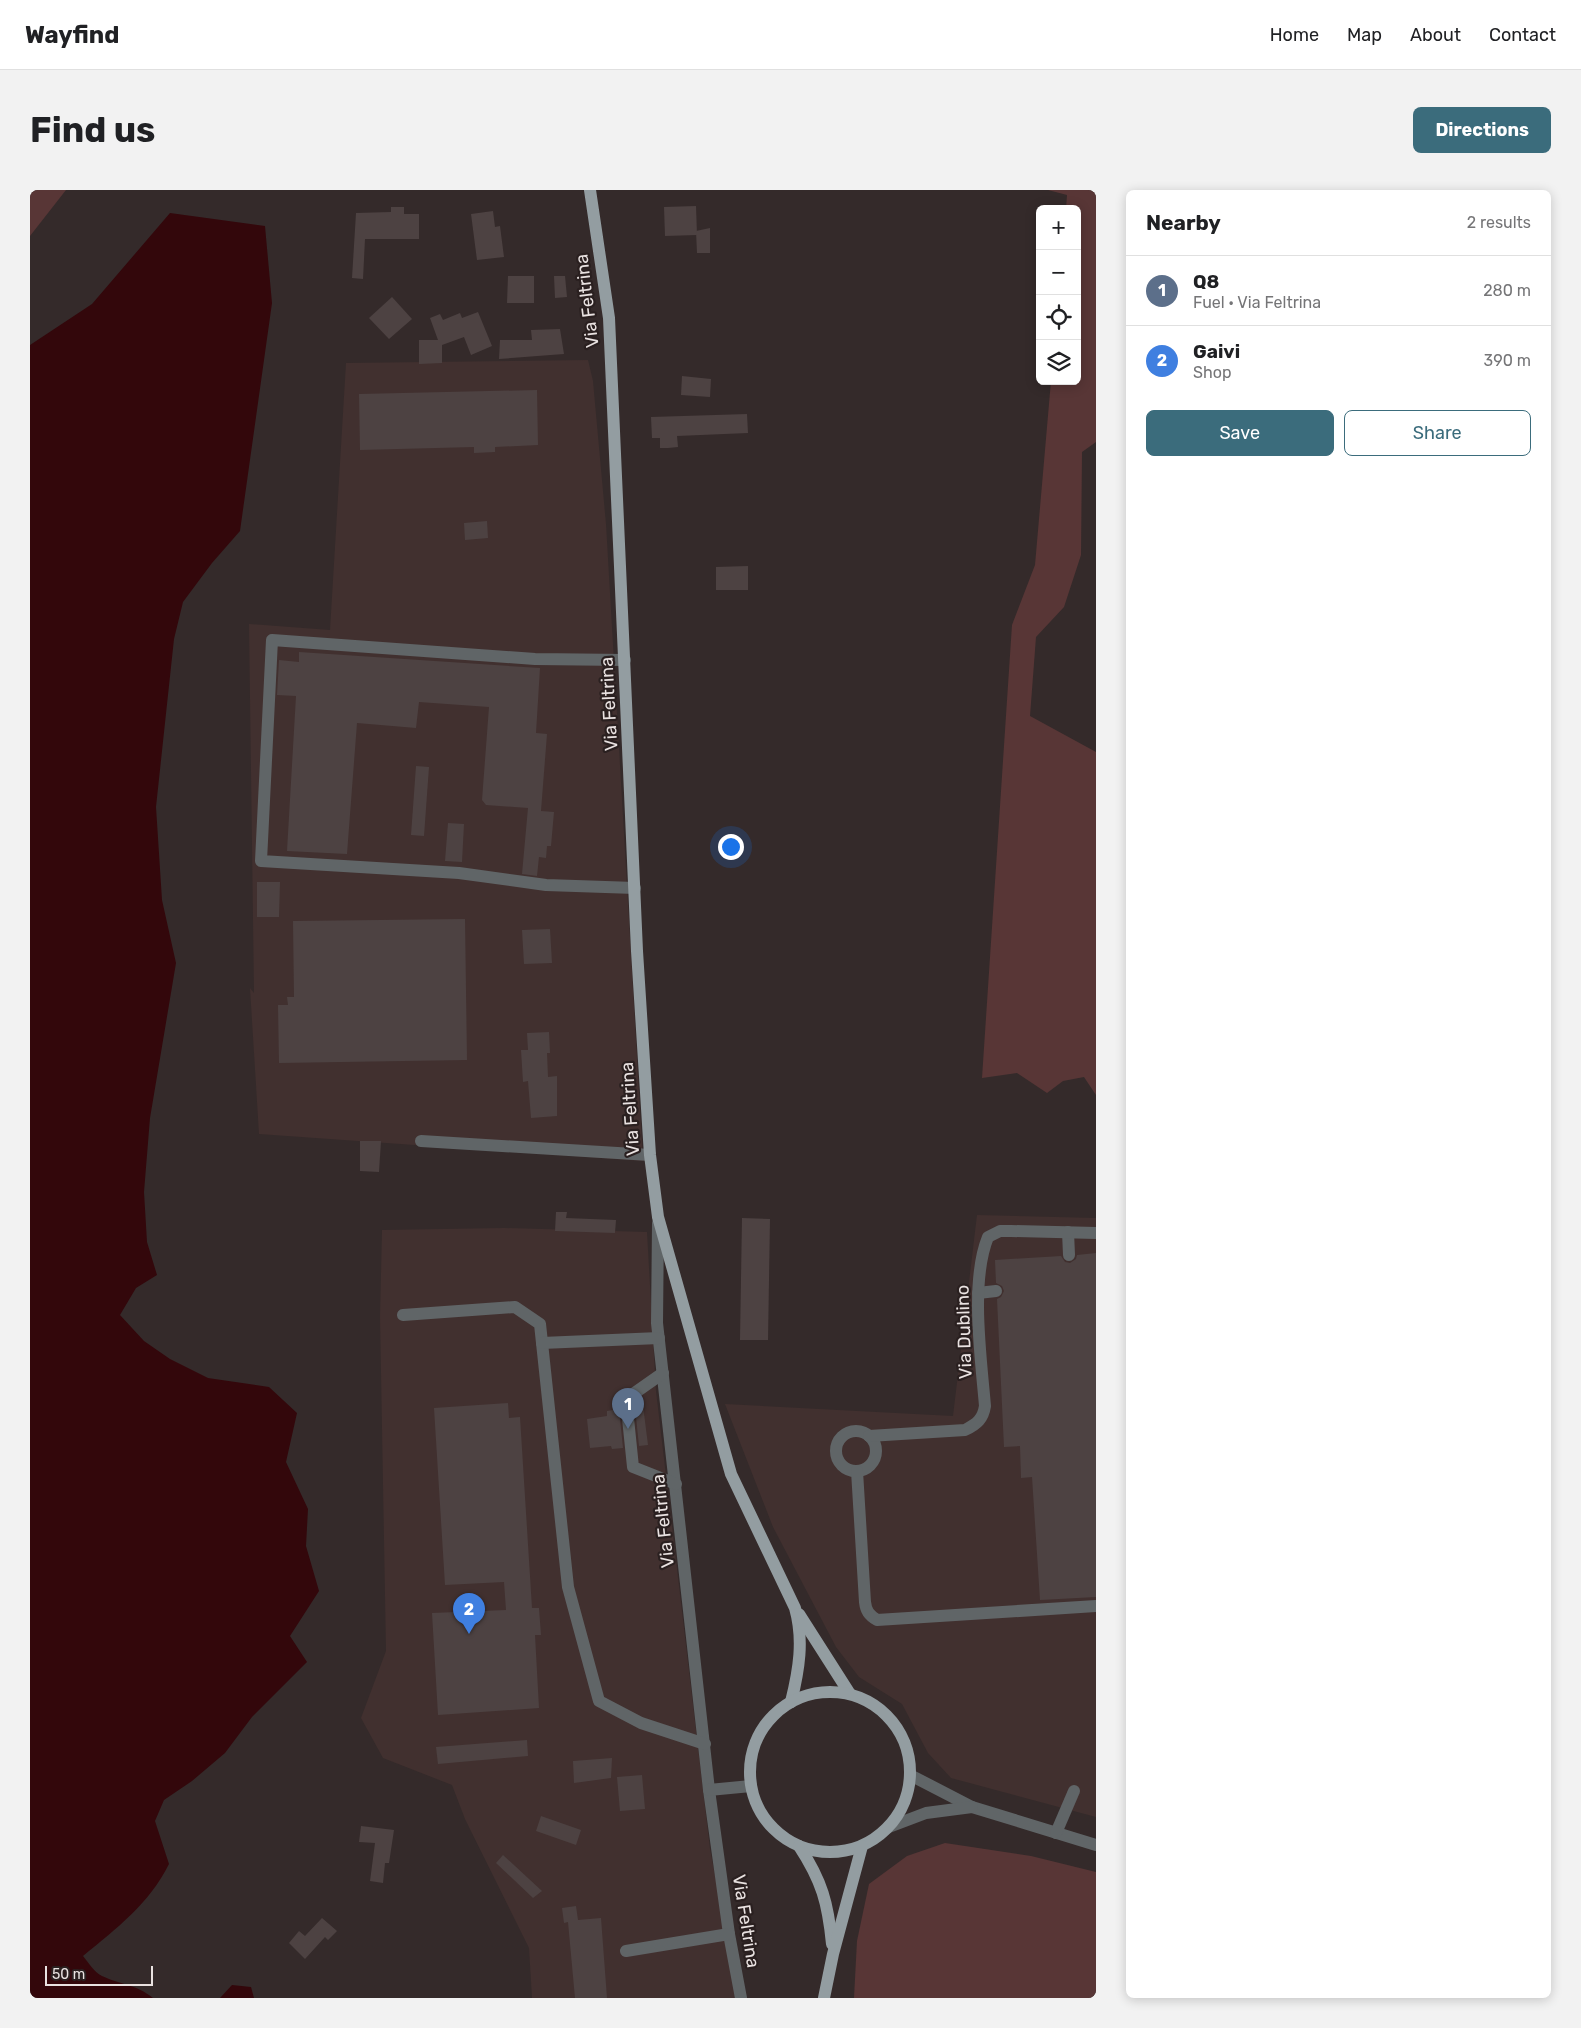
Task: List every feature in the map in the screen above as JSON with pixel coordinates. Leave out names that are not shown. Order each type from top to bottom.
[{"type":"main road","name":"Via Feltrina","points":[[590,190],[609,318],[634,888],[650,1155],[658,1217],[731,1474],[795,1608],[800,1627],[800,1656],[791,1702]]},
{"type":"main road","name":"Via Feltrina","points":[[795,1608],[810,1628],[850,1694]]},
{"type":"main road","points":[[830,1692],[850,1694],[875,1705],[895,1724],[907,1748],[910,1775],[904,1803],[889,1827],[862,1846],[831,1852],[799,1846],[782,1836],[768,1822],[757,1805],[751,1786],[751,1761],[758,1738],[771,1717],[791,1702],[810,1694],[830,1692]]},
{"type":"main road","points":[[799,1846],[812,1866],[826,1896],[833,1954]]},
{"type":"main road","points":[[824,1998],[833,1954],[862,1846]]},
{"type":"street","points":[[625,660],[535,659],[272,640],[261,860],[459,874],[546,886],[634,888]]},
{"type":"street","points":[[421,1141],[650,1155]]},
{"type":"street","name":"Via Feltrina","points":[[658,1217],[659,1338],[709,1790],[741,1998]]},
{"type":"street","name":"Via Dublino","points":[[869,1436],[965,1430],[976,1425],[980,1420],[985,1406],[978,1292],[983,1250],[988,1237],[1000,1231],[1096,1233]]},
{"type":"street","points":[[1068,1232],[1069,1255]]},
{"type":"street","points":[[978,1292],[996,1291]]},
{"type":"street","points":[[403,1315],[515,1307],[540,1324],[568,1587],[600,1701],[641,1723],[705,1744]]},
{"type":"street","points":[[542,1343],[659,1338]]},
{"type":"street","points":[[663,1373],[626,1399],[633,1467],[676,1484]]},
{"type":"street","points":[[851,1432],[864,1433],[869,1436],[875,1445],[875,1456],[869,1466],[857,1471],[850,1470],[837,1457],[838,1444],[841,1438],[851,1432]]},
{"type":"street","points":[[857,1471],[866,1610],[878,1620],[1096,1606]]},
{"type":"street","points":[[910,1775],[972,1807],[1096,1846]]},
{"type":"street","points":[[709,1790],[751,1786]]},
{"type":"street","points":[[1056,1833],[1074,1790]]},
{"type":"street","points":[[889,1827],[926,1813],[972,1807]]},
{"type":"street","points":[[626,1951],[730,1934]]},
{"type":"shaded area","points":[[30,190],[66,190],[30,236]]},
{"type":"shaded area","points":[[1048,190],[1096,190],[1096,442],[1082,452],[1081,555],[1064,607],[1036,637],[1030,716],[1096,752],[1096,1095],[1084,1077],[1063,1081],[1047,1093],[1017,1073],[982,1078],[1012,625],[1035,565],[1051,385],[1081,385],[1081,205],[1066,205],[1067,195]]},
{"type":"shaded area","points":[[170,213],[265,226],[272,303],[240,531],[212,563],[183,602],[174,639],[156,807],[162,900],[176,963],[150,1118],[144,1192],[147,1242],[157,1275],[136,1288],[120,1315],[144,1341],[170,1359],[208,1378],[269,1387],[297,1413],[286,1462],[308,1509],[306,1546],[319,1591],[290,1636],[307,1662],[252,1717],[225,1753],[192,1781],[164,1800],[155,1821],[169,1864],[142,1903],[120,1925],[83,1956],[99,1975],[134,1987],[153,1998],[30,1998],[30,345],[92,304]]},
{"type":"shaded area","points":[[588,360],[593,381],[606,524],[643,1161],[259,1134],[250,988],[254,993],[249,624],[330,630],[346,363]]},
{"type":"shaded area","points":[[977,1215],[1096,1218],[1096,1817],[951,1778],[928,1753],[902,1704],[859,1677],[836,1647],[773,1527],[725,1404],[953,1416]]},
{"type":"shaded area","points":[[504,1228],[647,1232],[656,1391],[710,1849],[738,1998],[532,1998],[529,1948],[465,1819],[452,1785],[383,1758],[361,1718],[386,1651],[380,1317],[382,1230]]},
{"type":"shaded area","points":[[945,1843],[1031,1856],[1096,1872],[1096,1998],[854,1998],[857,1941],[869,1884],[907,1856]]},
{"type":"shaded area","points":[[232,1985],[251,1987],[254,1998],[220,1998]]},
{"type":"building","points":[[696,206],[697,235],[665,236],[664,207]]},
{"type":"building","points":[[391,207],[404,207],[404,214],[419,214],[419,239],[365,239],[363,279],[352,278],[356,213],[391,212]]},
{"type":"building","points":[[493,211],[495,227],[500,226],[504,257],[477,260],[471,214]]},
{"type":"building","points":[[710,228],[710,253],[697,253],[696,231]]},
{"type":"building","points":[[508,276],[534,276],[534,303],[507,303]]},
{"type":"building","points":[[554,276],[565,276],[567,297],[555,298]]},
{"type":"building","points":[[392,297],[412,319],[389,339],[369,318]]},
{"type":"building","points":[[478,312],[492,346],[471,355],[464,337],[442,345],[442,363],[419,364],[419,340],[438,340],[430,318],[440,314],[443,320],[460,313],[462,318]]},
{"type":"building","points":[[560,329],[564,354],[499,359],[500,340],[532,340],[531,330]]},
{"type":"building","points":[[682,376],[711,379],[710,397],[681,395]]},
{"type":"building","points":[[537,390],[538,445],[495,447],[495,452],[474,453],[474,447],[360,450],[359,394]]},
{"type":"building","points":[[747,414],[748,433],[677,436],[678,447],[668,448],[660,448],[660,438],[652,438],[651,417]]},
{"type":"building","points":[[487,521],[488,538],[465,540],[464,523]]},
{"type":"building","points":[[748,566],[748,590],[716,590],[716,567]]},
{"type":"building","points":[[299,652],[540,668],[536,733],[547,734],[541,811],[554,812],[551,846],[547,846],[546,858],[539,857],[537,876],[522,874],[528,808],[486,805],[482,800],[489,707],[419,702],[416,728],[357,723],[347,854],[287,851],[296,696],[277,695],[279,660],[299,662]]},
{"type":"building","points":[[416,766],[429,767],[424,836],[411,835]]},
{"type":"building","points":[[448,823],[464,824],[462,862],[445,861]]},
{"type":"building","points":[[257,882],[280,882],[279,917],[257,917]]},
{"type":"building","points":[[465,919],[467,1060],[279,1063],[278,1005],[288,1005],[287,997],[294,997],[293,921]]},
{"type":"building","points":[[550,929],[552,963],[524,964],[522,930]]},
{"type":"building","points":[[549,1032],[550,1053],[547,1053],[548,1077],[557,1076],[557,1116],[531,1118],[528,1081],[523,1082],[521,1050],[528,1050],[527,1033]]},
{"type":"building","points":[[360,1141],[381,1141],[379,1172],[360,1171]]},
{"type":"building","points":[[556,1212],[567,1212],[566,1218],[616,1220],[615,1233],[555,1231]]},
{"type":"building","points":[[742,1218],[770,1219],[768,1340],[740,1340]]},
{"type":"building","points":[[1096,1253],[1096,1597],[1040,1600],[1032,1477],[1021,1478],[1020,1446],[1004,1447],[997,1299],[1001,1297],[1004,1291],[1002,1286],[996,1283],[995,1260],[1061,1256],[1065,1262],[1070,1263],[1076,1259],[1077,1255]]},
{"type":"building","points":[[508,1403],[509,1418],[520,1417],[532,1608],[539,1608],[541,1635],[535,1635],[539,1708],[438,1715],[432,1613],[506,1610],[504,1582],[445,1585],[434,1408]]},
{"type":"building","points":[[643,1406],[648,1445],[639,1446],[635,1407]]},
{"type":"building","points":[[619,1409],[623,1448],[612,1449],[611,1446],[590,1448],[587,1419],[607,1416],[607,1411]]},
{"type":"building","points":[[527,1740],[528,1756],[438,1764],[436,1747]]},
{"type":"building","points":[[612,1758],[611,1778],[574,1783],[573,1761]]},
{"type":"building","points":[[642,1775],[645,1809],[620,1811],[617,1777]]},
{"type":"building","points":[[541,1816],[581,1830],[576,1845],[536,1831]]},
{"type":"building","points":[[361,1826],[394,1830],[389,1863],[385,1863],[383,1883],[370,1881],[375,1843],[359,1842]]},
{"type":"building","points":[[503,1855],[542,1891],[533,1898],[496,1863]]},
{"type":"building","points":[[576,1906],[578,1920],[601,1918],[607,1998],[575,1998],[568,1922],[564,1923],[562,1908]]},
{"type":"building","points":[[322,1918],[337,1931],[328,1940],[325,1937],[305,1959],[289,1943],[299,1931],[305,1936]]},
{"type":"place","name":"Q8","points":[[628,1429]]},
{"type":"place","name":"Gaivi","points":[[469,1634]]}]
